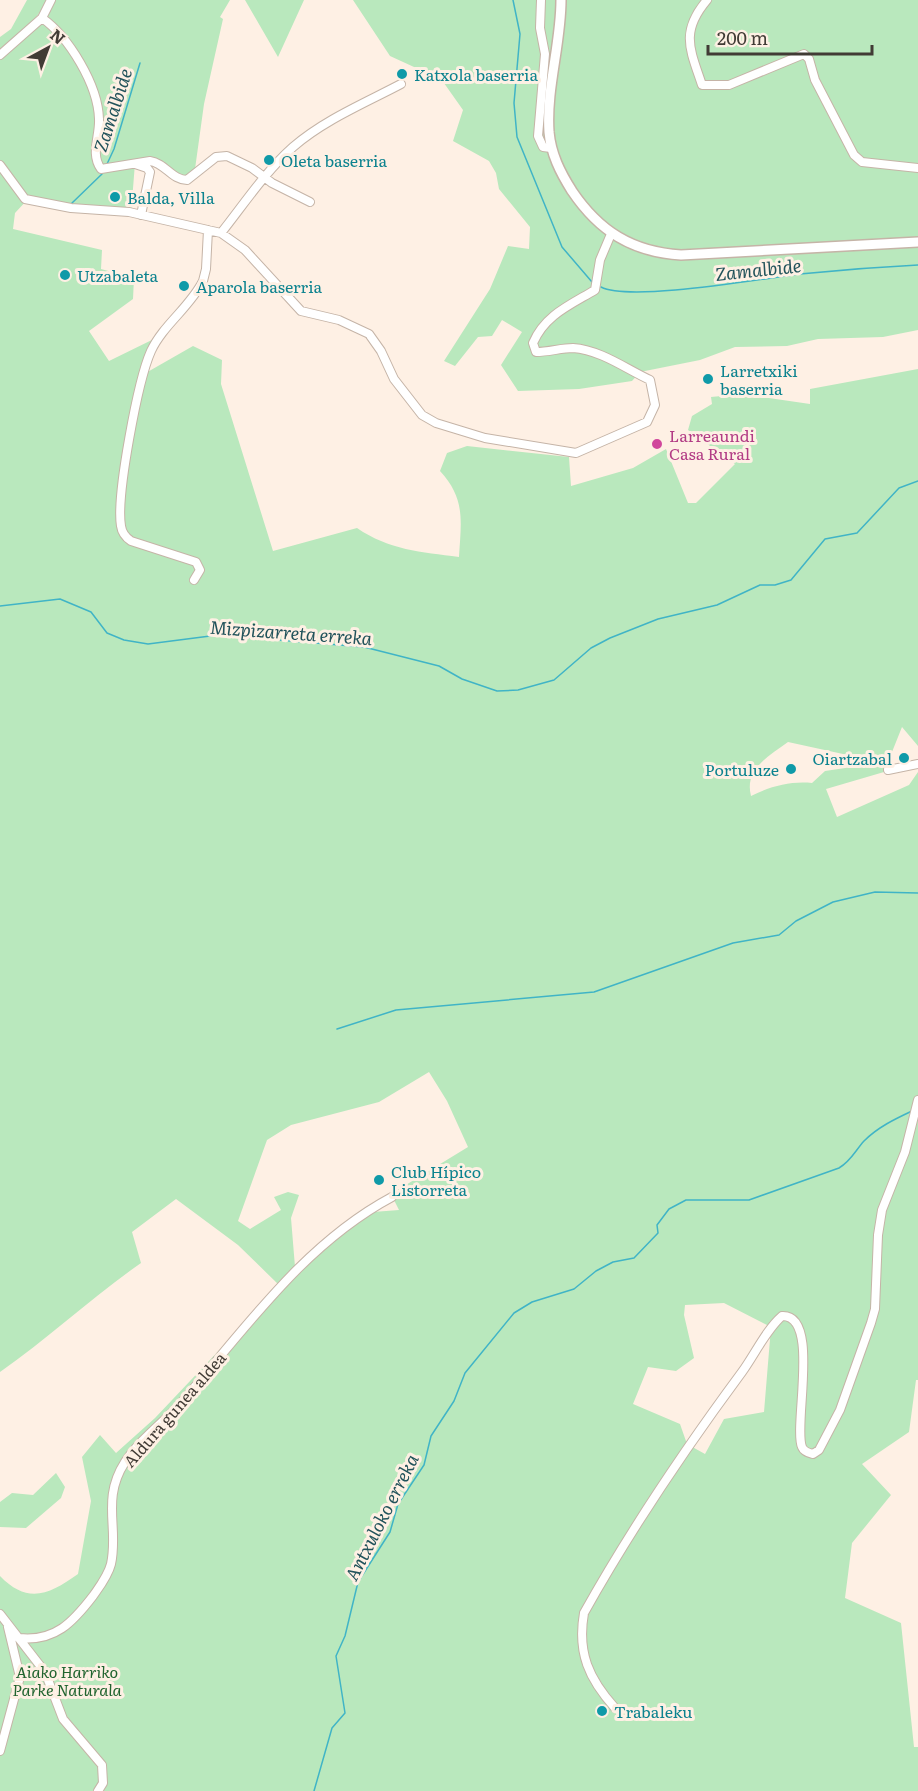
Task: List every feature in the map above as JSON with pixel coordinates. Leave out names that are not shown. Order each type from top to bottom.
[{"type":"main road","points":[[561,0],[549,122],[551,148],[577,198],[611,234],[644,250],[681,255],[918,242]]},
{"type":"street","points":[[0,54],[42,18],[51,0]]},
{"type":"street","points":[[541,0],[540,28],[545,54],[538,136],[543,147],[551,148]]},
{"type":"street","points":[[707,0],[695,16],[689,38],[702,85],[729,85],[804,54],[809,58],[815,80],[854,155],[862,162],[918,168]]},
{"type":"street","points":[[42,18],[63,36],[93,87],[99,118],[96,147],[99,166],[106,169],[157,162],[183,180],[192,177],[216,157],[227,156],[310,202]]},
{"type":"street","points":[[221,233],[281,158],[311,133],[401,84]]},
{"type":"street","points":[[133,164],[147,168],[150,172],[141,215]]},
{"type":"street","points":[[0,165],[25,199],[71,208],[141,215],[221,233],[245,250],[301,311],[339,320],[369,334],[376,341],[394,379],[428,420],[509,444],[576,453],[647,422],[655,405],[650,380],[611,359],[571,348],[536,352],[533,343],[543,324],[595,290],[600,260],[611,234]]},
{"type":"street","points":[[194,580],[200,570],[196,562],[130,541],[123,534],[121,521],[130,442],[144,373],[152,348],[203,281],[206,269],[208,230]]},
{"type":"street","points":[[888,771],[918,764]]},
{"type":"street","points":[[615,1708],[589,1674],[582,1632],[584,1613],[693,1437],[782,1316],[791,1317],[795,1321],[803,1351],[805,1374],[800,1431],[802,1448],[807,1453],[813,1454],[819,1450],[840,1410],[873,1316],[882,1210],[905,1152],[918,1100]]},
{"type":"street","name":"Aldura gunea aldea","points":[[19,1638],[42,1639],[68,1626],[105,1580],[111,1565],[111,1498],[116,1478],[131,1455],[164,1422],[294,1272],[358,1215],[392,1197]]},
{"type":"street","points":[[0,1614],[52,1685],[63,1719],[102,1765],[104,1783],[98,1791]]},
{"type":"street","points":[[0,1751],[20,1677],[6,1623]]},
{"type":"green space","points":[[27,0],[48,0],[37,16],[0,51],[0,37],[11,29]]},
{"type":"green space","name":"Aiako Harriko Parke Naturala","points":[[54,0],[230,0],[220,17],[223,19],[204,104],[195,169],[184,177],[153,161],[135,163],[131,214],[28,199],[15,213],[13,229],[102,250],[101,269],[134,278],[133,299],[89,331],[109,361],[160,336],[144,374],[193,346],[222,360],[221,384],[273,551],[357,528],[393,546],[459,557],[461,522],[458,501],[440,471],[447,453],[467,446],[569,457],[571,486],[633,468],[666,449],[688,503],[696,503],[735,464],[688,430],[692,416],[712,404],[711,397],[742,394],[810,404],[810,389],[918,369],[918,746],[902,727],[884,772],[826,789],[837,817],[909,785],[918,772],[918,1380],[916,1380],[909,1432],[862,1464],[891,1495],[852,1543],[845,1598],[901,1623],[914,1747],[918,1747],[918,1791],[0,1791],[0,1576],[20,1591],[39,1593],[58,1587],[78,1574],[91,1501],[82,1457],[100,1435],[116,1453],[155,1418],[280,1286],[238,1245],[176,1199],[132,1232],[141,1263],[0,1372],[0,58]],"holes":[[[788,742],[843,754],[852,767],[825,771],[812,783],[781,785],[751,796],[751,778],[755,771],[766,758]],[[429,1072],[447,1101],[468,1147],[391,1194],[399,1210],[360,1213],[295,1267],[291,1218],[299,1195],[288,1192],[274,1197],[281,1210],[250,1229],[238,1221],[267,1140],[291,1125],[379,1102]],[[724,1303],[771,1327],[764,1412],[724,1419],[705,1454],[687,1444],[680,1424],[633,1404],[648,1367],[676,1371],[694,1358],[684,1315],[685,1305]]]},
{"type":"green space","points":[[245,0],[304,0],[278,57]]},
{"type":"green space","points":[[353,0],[918,0],[918,330],[883,337],[818,339],[787,346],[735,347],[700,360],[640,372],[632,381],[579,389],[518,391],[501,365],[522,332],[502,320],[492,336],[478,337],[455,366],[444,361],[490,289],[508,246],[529,249],[530,227],[499,189],[496,173],[489,161],[453,141],[463,110],[439,76],[422,82],[414,67],[390,56]]},
{"type":"green space","points":[[56,1473],[65,1487],[61,1498],[26,1528],[0,1527],[0,1502],[12,1493],[33,1495]]},
{"type":"waterway","name":"Zamalbide","points":[[513,0],[520,34],[514,103],[517,137],[562,247],[592,282]]},
{"type":"waterway","name":"Zamalbide","points":[[107,164],[114,149],[140,63]]},
{"type":"waterway","name":"Zamalbide","points":[[72,203],[102,174]]},
{"type":"waterway","name":"Zamalbide","points":[[601,287],[616,291],[666,291],[800,274],[918,265]]},
{"type":"waterway","name":"Mizpizarreta erreka","points":[[0,606],[60,599],[91,612],[107,633],[124,640],[148,644],[218,635],[364,647],[439,666],[462,679],[497,691],[518,690],[554,680],[591,648],[610,638],[658,619],[717,605],[760,585],[775,585],[791,580],[825,539],[857,533],[899,488],[918,481]]},
{"type":"waterway","points":[[337,1029],[396,1010],[594,992],[733,943],[779,935],[796,921],[833,902],[875,892],[918,893]]},
{"type":"waterway","name":"Antxuloko erreka","points":[[314,1791],[332,1728],[345,1713],[336,1656],[345,1636],[358,1582],[390,1532],[398,1504],[424,1465],[431,1436],[454,1401],[465,1373],[514,1313],[532,1302],[574,1289],[596,1271],[613,1262],[634,1258],[658,1233],[657,1225],[669,1209],[686,1200],[749,1200],[839,1168],[875,1132],[912,1111]]},
{"type":"place","name":"Katxola baserria","points":[[402,74]]},
{"type":"place","name":"Oleta baserria","points":[[269,160]]},
{"type":"place","name":"Balda, Villa","points":[[115,197]]},
{"type":"place","name":"Utzabaleta","points":[[65,275]]},
{"type":"place","name":"Aparola baserria","points":[[184,286]]},
{"type":"place","name":"Larretxiki baserria","points":[[708,379]]},
{"type":"place","name":"Larreaundi Casa Rural","points":[[657,444]]},
{"type":"place","name":"Oiartzabal","points":[[904,758]]},
{"type":"place","name":"Portuluze","points":[[791,769]]},
{"type":"place","name":"Club Hípico Listorreta","points":[[379,1180]]},
{"type":"place","name":"Trabaleku","points":[[602,1711]]}]
